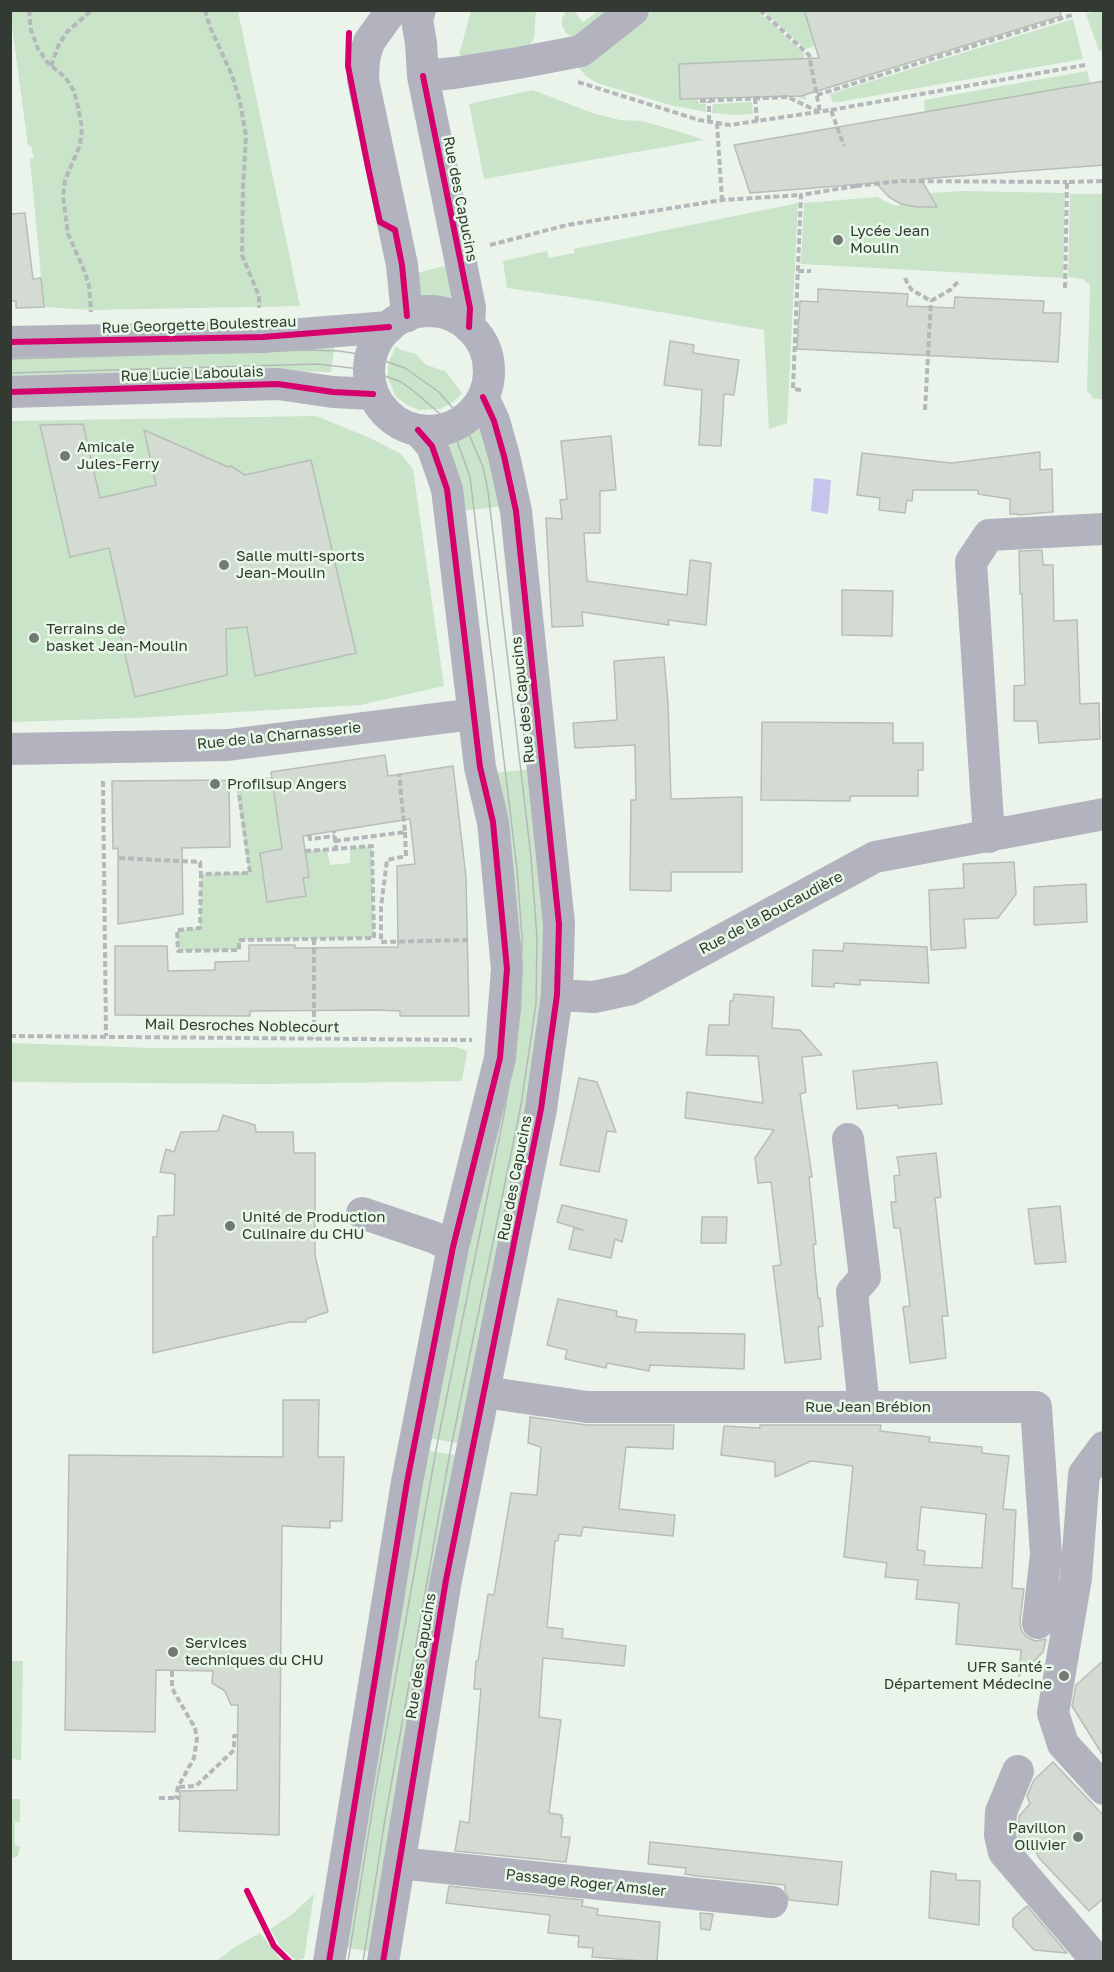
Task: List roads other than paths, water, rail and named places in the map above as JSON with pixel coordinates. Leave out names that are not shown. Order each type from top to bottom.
[{"type":"street","points":[[392,10],[369,42],[364,59],[363,80],[402,265],[398,321]]},
{"type":"street","name":"Rue des Capucins","points":[[420,10],[417,20],[422,43],[423,76],[470,308],[469,327]]},
{"type":"street","points":[[423,76],[518,63],[581,51],[633,10]]},
{"type":"street","points":[[436,311],[450,315],[469,327],[479,338],[488,359],[488,382],[483,397],[469,416],[457,424],[438,430],[418,430],[391,418],[373,394],[369,370],[371,356],[378,340],[398,321],[421,312],[436,311]]},
{"type":"street","name":"Rue Georgette Boulestreau","points":[[10,342],[263,336],[398,321]]},
{"type":"street","name":"Rue Lucie Laboulais","points":[[10,392],[278,384],[333,392],[373,394]]},
{"type":"street","name":"Rue des Capucins","points":[[383,1962],[446,1580],[541,1109],[557,995],[559,924],[516,512],[494,421],[483,397]]},
{"type":"street","points":[[329,1962],[407,1482],[453,1247],[500,1058],[487,1040],[507,969],[493,822],[480,767],[447,489],[432,446],[418,430]]},
{"type":"street","points":[[989,837],[970,562],[989,535],[1104,530]]},
{"type":"street","name":"Rue de la Charnasserie","points":[[10,749],[228,745],[474,714]]},
{"type":"street","name":"Rue de la Boucaudière","points":[[557,995],[594,997],[631,989],[875,857],[1104,814]]},
{"type":"street","points":[[848,1139],[865,1277],[852,1292],[864,1407]]},
{"type":"street","points":[[362,1213],[433,1237],[453,1247]]},
{"type":"street","name":"Rue Jean Brébion","points":[[484,1392],[587,1407],[1036,1407],[1047,1555],[1038,1623]]},
{"type":"street","points":[[1104,1447],[1084,1474],[1076,1578],[1053,1713],[1063,1744],[1104,1789]]},
{"type":"street","points":[[1018,1772],[1001,1812],[1000,1835],[1004,1852],[1098,1962]]},
{"type":"street","name":"Passage Roger Amsler","points":[[399,1863],[772,1902]]},
{"type":"water","points":[[814,478],[831,480],[828,514],[811,511]]},
{"type":"tram line","points":[[10,359],[308,350],[339,351],[371,356],[405,368],[439,392],[463,420],[483,467],[488,491],[531,857],[537,937],[536,1004],[521,1105],[451,1447],[384,1825],[363,1962]]},
{"type":"tram line","points":[[10,373],[317,364],[369,370],[401,382],[440,414],[457,441],[470,477],[517,869],[522,937],[521,1004],[504,1114],[437,1445],[376,1787],[348,1962]]},
{"type":"place","name":"Lycée Jean Moulin","points":[[838,240]]},
{"type":"place","name":"Amicale Jules-Ferry","points":[[65,456]]},
{"type":"place","name":"Salle multi-sports Jean-Moulin","points":[[224,565]]},
{"type":"place","name":"Terrains de basket Jean-Moulin","points":[[34,638]]},
{"type":"place","name":"Profilsup Angers","points":[[215,784]]},
{"type":"place","name":"Unité de Production Culinaire du CHU","points":[[230,1226]]},
{"type":"place","name":"Services techniques du CHU","points":[[173,1652]]},
{"type":"place","name":"UFR Santé - Département Médecine","points":[[1064,1676]]},
{"type":"place","name":"Pavillon Ollivier","points":[[1078,1837]]}]
